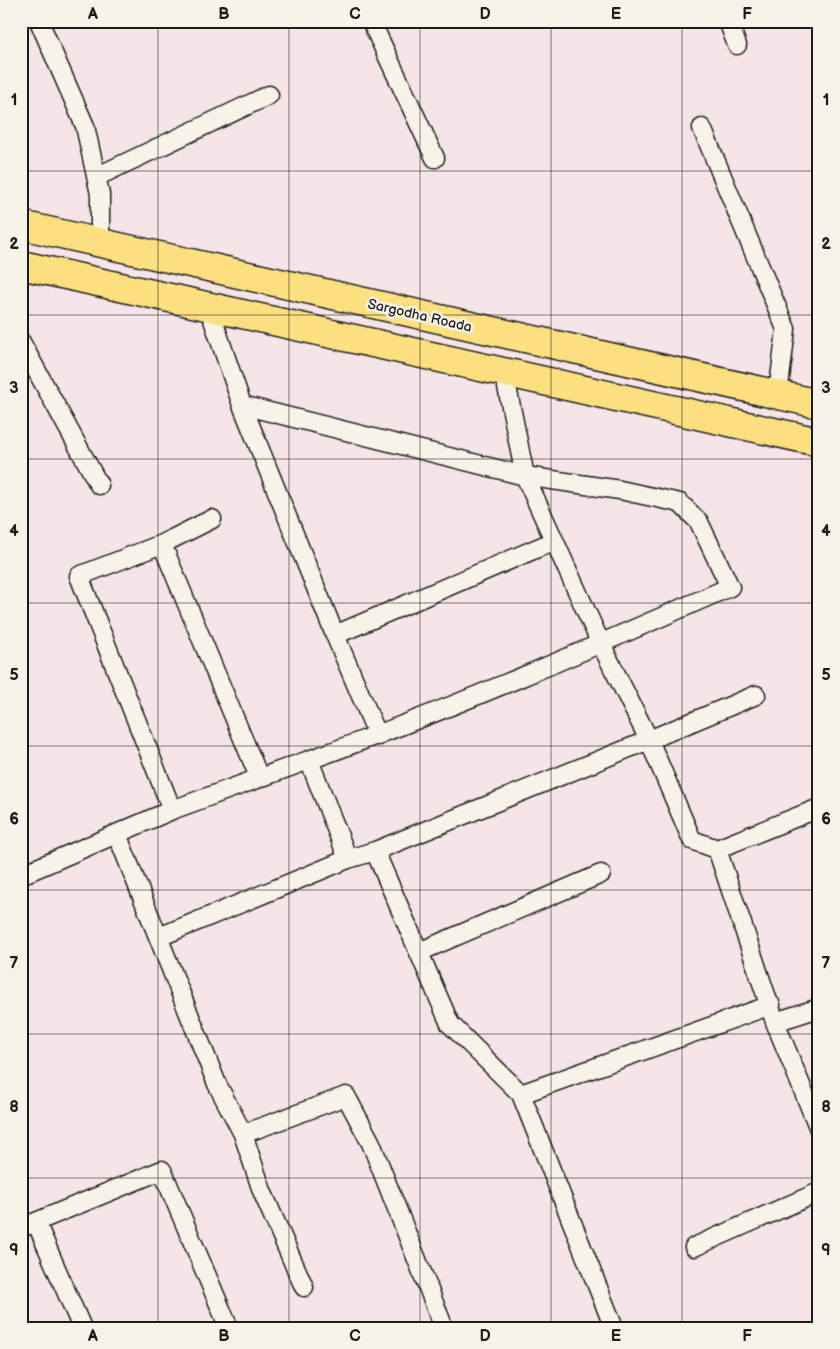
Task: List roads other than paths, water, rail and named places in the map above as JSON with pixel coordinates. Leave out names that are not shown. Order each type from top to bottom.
[{"type":"highway","name":"Sargodha Roada","points":[[21,225],[819,404]]},
{"type":"highway","points":[[21,265],[819,442]]},
{"type":"street","points":[[39,21],[85,126],[100,194],[100,243]]},
{"type":"street","points":[[371,21],[436,158]]},
{"type":"street","points":[[728,21],[737,45]]},
{"type":"street","points":[[96,177],[269,95]]},
{"type":"street","points":[[702,128],[786,329],[778,395]]},
{"type":"street","points":[[208,305],[242,405],[378,736]]},
{"type":"street","points":[[21,342],[99,485]]},
{"type":"street","points":[[504,372],[525,476],[601,644],[649,740],[692,840],[717,849],[819,808]]},
{"type":"street","points":[[21,875],[172,810],[259,777],[378,736],[601,644],[730,587],[699,522],[680,504],[620,490],[525,476],[242,405]]},
{"type":"street","points":[[172,810],[79,576],[162,544],[212,520]]},
{"type":"street","points":[[335,634],[554,541]]},
{"type":"street","points":[[162,544],[259,777]]},
{"type":"street","points":[[159,937],[348,859],[375,851],[649,740],[756,695]]},
{"type":"street","points":[[309,760],[348,859]]},
{"type":"street","points":[[118,834],[216,1084],[243,1134],[262,1191],[304,1288]]},
{"type":"street","points":[[717,849],[773,1013],[819,1129]]},
{"type":"street","points":[[375,851],[450,1024],[520,1094],[614,1328]]},
{"type":"street","points":[[419,952],[601,874]]},
{"type":"street","points":[[520,1094],[773,1013],[819,1008]]},
{"type":"street","points":[[243,1134],[346,1096],[371,1143],[444,1328]]},
{"type":"street","points":[[82,1328],[29,1225],[162,1170],[229,1328]]},
{"type":"street","points":[[694,1247],[819,1192]]}]
